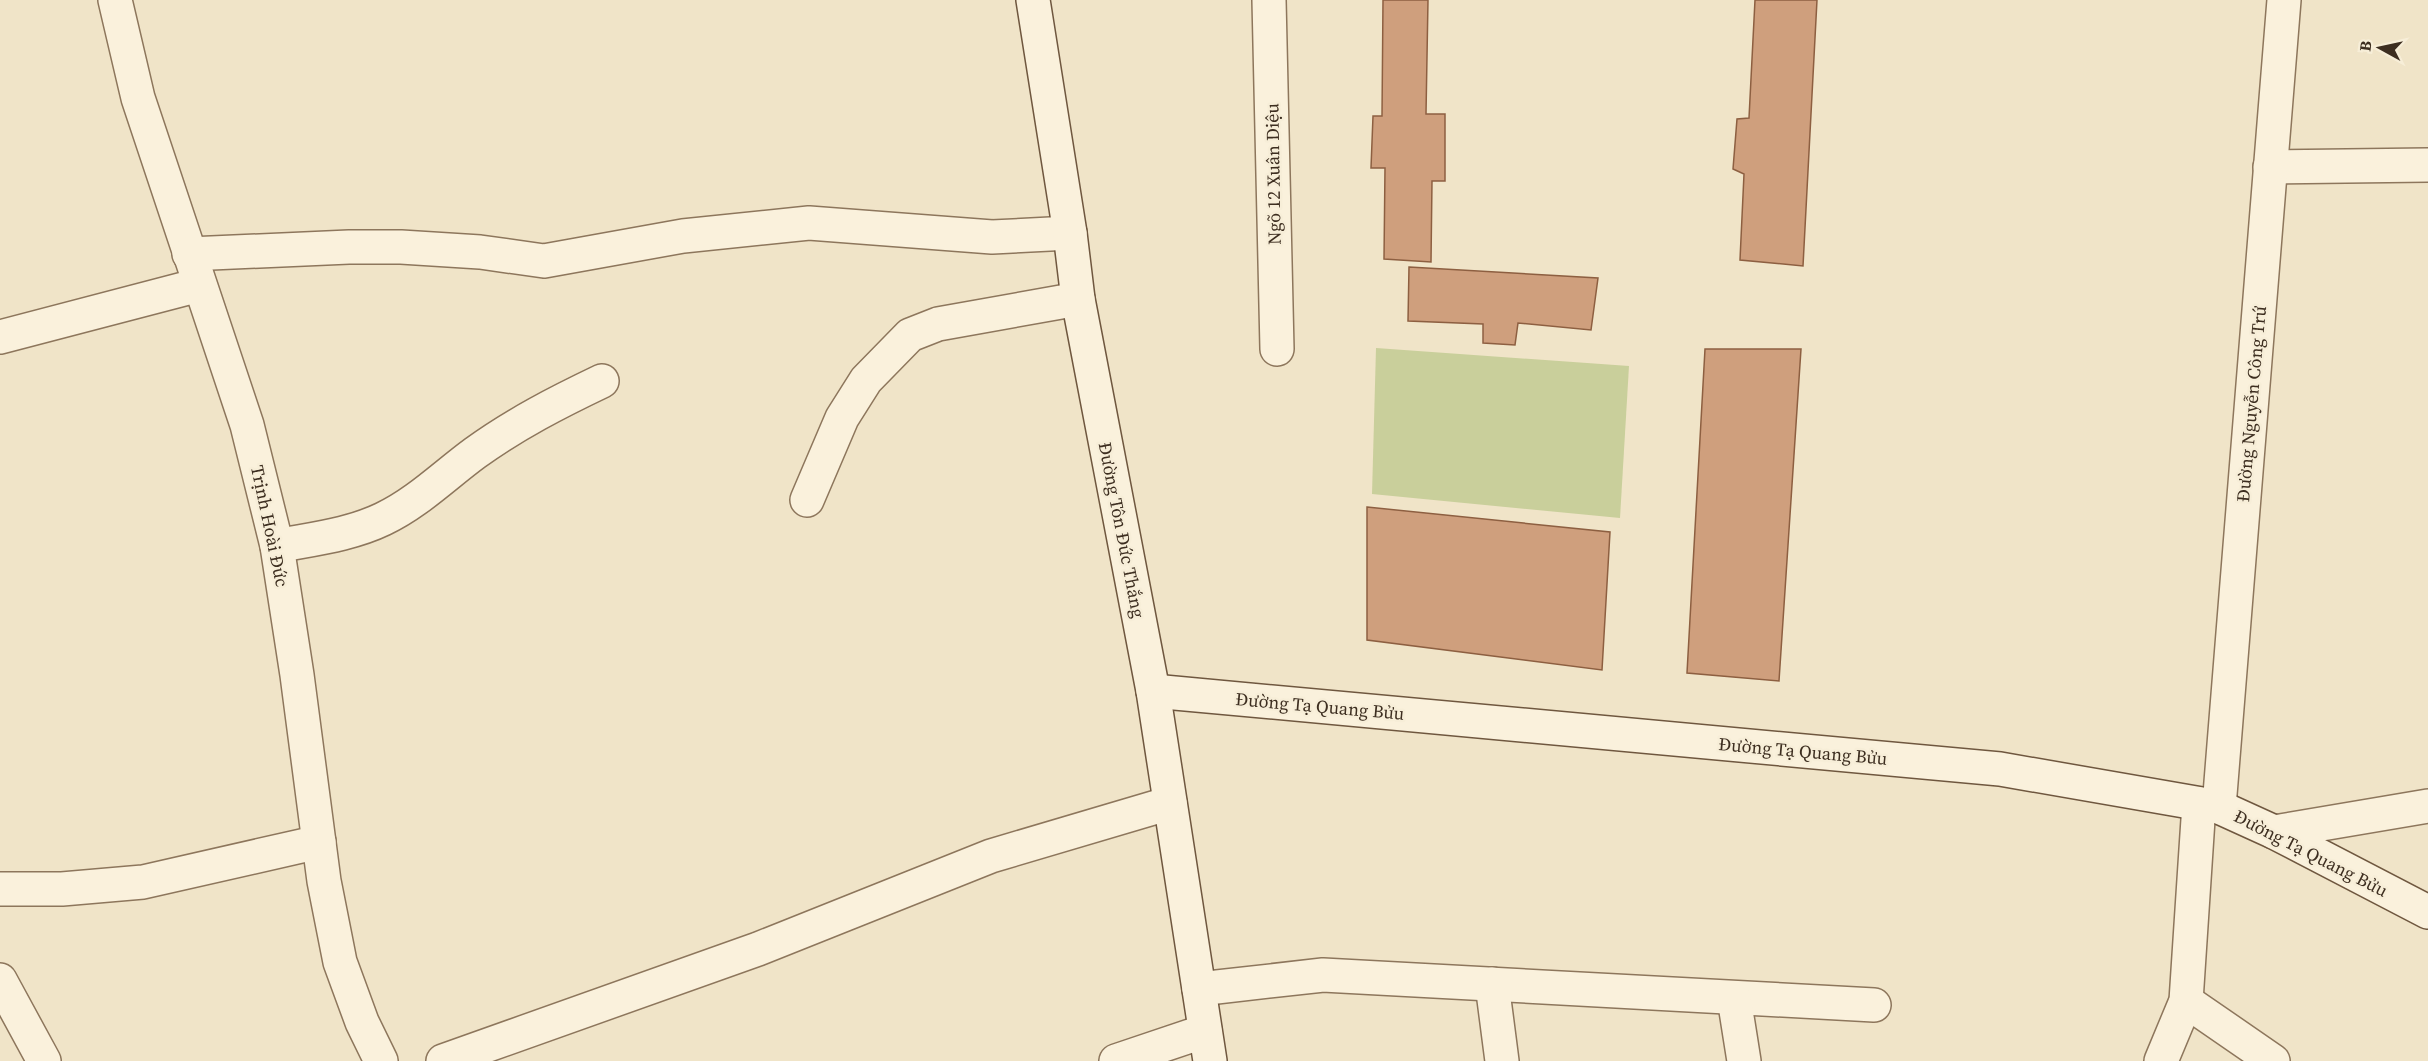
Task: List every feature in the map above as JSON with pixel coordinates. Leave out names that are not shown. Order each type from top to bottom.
[{"type":"street","name":"Trịnh Hoài Đức","points":[[115,0],[138,98],[247,425],[277,546],[319,842],[340,962],[362,1022],[381,1061]]},
{"type":"street","name":"Đường Tôn Đức Thắng","points":[[1033,0],[1070,233],[1078,299],[1153,691],[1208,1046]]},
{"type":"street","name":"Ngõ 12 Xuân Diệu","points":[[1269,0],[1277,349]]},
{"type":"street","name":"Đường Nguyễn Công Trứ","points":[[2161,1061],[2186,1001],[2209,806],[2284,0]]},
{"type":"street","points":[[2270,167],[2428,165]]},
{"type":"street","points":[[189,254],[401,247],[480,252],[544,261],[683,236],[809,223],[992,237],[1070,233]]},
{"type":"street","points":[[0,337],[199,285]]},
{"type":"street","points":[[807,500],[843,418],[866,380],[910,335],[938,324],[1078,299]]},
{"type":"street","points":[[277,546],[356,530],[383,519],[410,505],[478,451],[536,414],[602,381]]},
{"type":"street","name":"Đường Tạ Quang Bửu","points":[[1153,691],[2000,769],[2209,806],[2274,832],[2428,912]]},
{"type":"street","points":[[443,1061],[758,949],[991,856],[1170,803]]},
{"type":"street","points":[[2274,832],[2428,806]]},
{"type":"street","points":[[0,890],[62,889],[143,882],[319,842]]},
{"type":"street","points":[[1199,988],[1323,975],[1874,1005]]},
{"type":"street","points":[[0,980],[44,1061]]},
{"type":"street","points":[[1492,984],[1502,1061]]},
{"type":"street","points":[[1734,998],[1744,1061]]},
{"type":"street","points":[[2186,1001],[2273,1061]]},
{"type":"street","points":[[1116,1061],[1208,1046]]},
{"type":"green space","points":[[1376,348],[1629,366],[1620,518],[1372,494]]},
{"type":"building","points":[[1383,0],[1428,0],[1426,114],[1445,114],[1445,181],[1432,181],[1431,262],[1384,259],[1385,168],[1371,168],[1373,116],[1382,116]]},
{"type":"building","points":[[1755,0],[1817,0],[1803,266],[1740,260],[1744,174],[1733,169],[1737,119],[1749,118]]},
{"type":"building","points":[[1409,267],[1598,278],[1591,330],[1518,323],[1515,345],[1483,343],[1483,324],[1408,321]]},
{"type":"building","points":[[1705,349],[1801,349],[1779,681],[1687,673]]},
{"type":"building","points":[[1367,507],[1610,532],[1602,670],[1367,640]]}]
